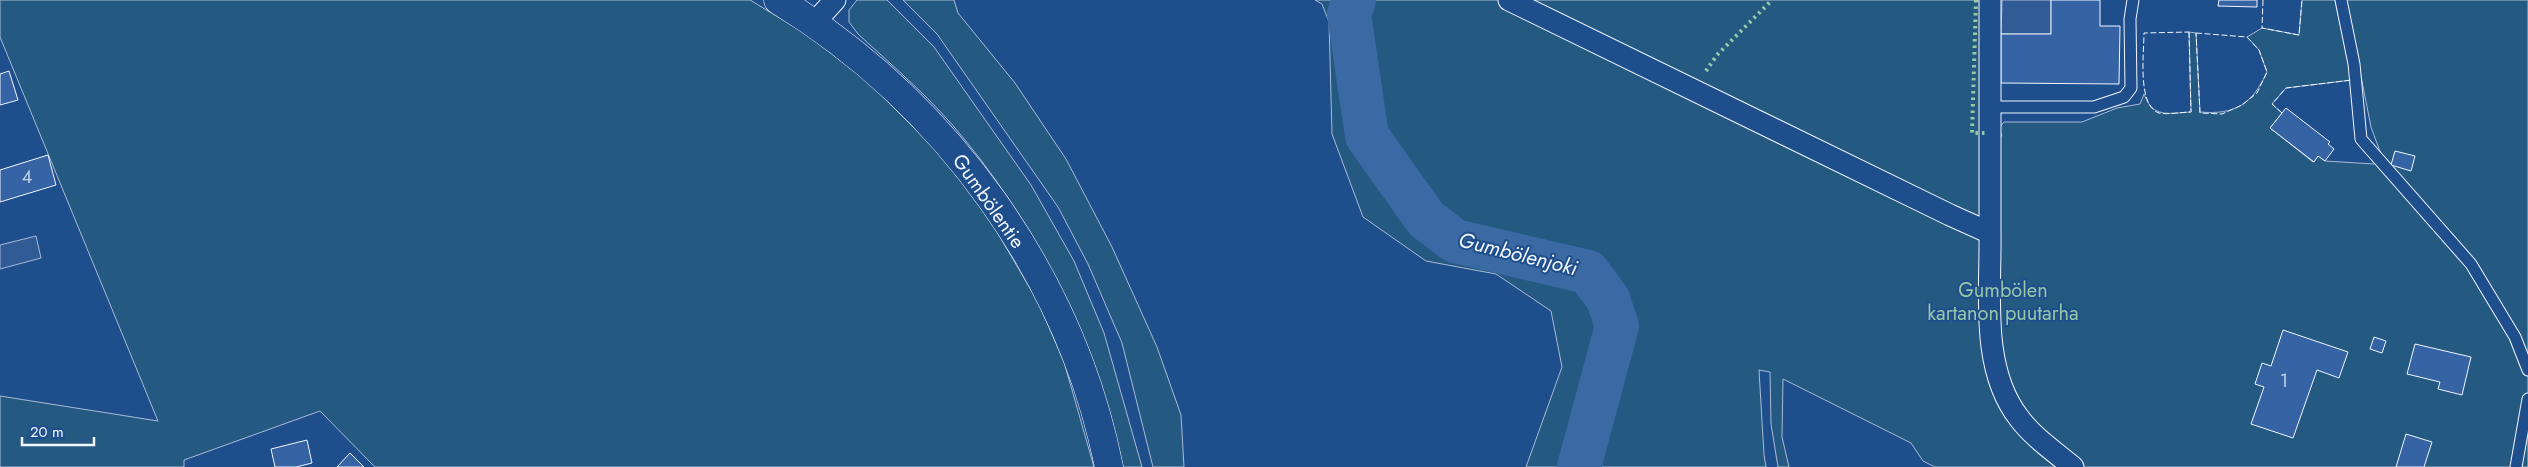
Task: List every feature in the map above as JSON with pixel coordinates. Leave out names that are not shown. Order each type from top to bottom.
[{"type":"main road","name":"Gumbölentie","points":[[778,0],[815,22],[878,72],[947,140],[998,207],[1051,295],[1078,361],[1109,467]]},
{"type":"street","points":[[815,22],[835,0]]},
{"type":"street","points":[[1509,0],[1950,215],[1990,232]]},
{"type":"street","points":[[1990,0],[1991,330],[1999,379],[2007,401],[2020,420],[2073,467]]},
{"type":"lane","points":[[1991,107],[2094,107],[2124,97],[2131,88],[2130,19],[2133,0]]},
{"type":"lane","points":[[2341,0],[2354,64],[2361,139],[2470,264],[2516,337],[2528,370]]},
{"type":"lane","points":[[2516,467],[2528,399]]},
{"type":"green space","points":[[0,0],[750,0],[806,34],[868,82],[935,149],[986,213],[1038,302],[1064,362],[1094,467],[375,467],[320,411],[184,460],[184,467],[0,467],[0,396],[158,421],[0,37]]},
{"type":"green space","points":[[857,0],[887,0],[934,47],[1031,185],[1074,261],[1104,333],[1142,467],[1123,467],[1099,379],[1082,336],[1064,294],[1019,214],[993,176],[953,126],[914,85],[858,34],[849,22],[849,10]]},
{"type":"green space","points":[[903,0],[954,0],[958,13],[1015,83],[1066,159],[1112,247],[1157,347],[1181,415],[1184,467],[1153,467],[1122,343],[1088,264],[1058,207],[937,34]]},
{"type":"green space","name":"Gumbölen kartanon puutarha","points":[[1315,0],[1985,0],[1989,136],[2002,136],[1999,128],[2004,122],[2082,122],[2117,108],[2140,104],[2144,94],[2152,108],[2157,111],[2163,113],[2191,112],[2189,32],[2196,33],[2200,112],[2224,112],[2233,109],[2249,100],[2267,72],[2259,50],[2247,37],[2262,28],[2299,35],[2302,0],[2335,0],[2352,80],[2286,88],[2272,104],[2282,113],[2270,128],[2313,162],[2318,156],[2325,161],[2374,164],[2382,157],[2371,127],[2346,0],[2528,0],[2528,467],[1935,467],[1923,461],[1911,443],[1783,379],[1782,437],[1789,467],[1778,467],[1771,424],[1770,372],[1759,370],[1766,467],[1526,467],[1562,367],[1551,311],[1496,274],[1426,261],[1363,217],[1332,134],[1329,22],[1322,4]]},
{"type":"shaded area","points":[[2002,0],[2051,0],[2051,34],[2001,34]]},
{"type":"shaded area","points":[[36,236],[41,258],[0,269],[0,245]]},
{"type":"building","points":[[2051,0],[2100,0],[2100,26],[2120,26],[2119,84],[2001,83],[2001,34],[2051,34]]},
{"type":"building","points":[[2219,0],[2257,0],[2257,7],[2218,6]]},
{"type":"building","points":[[9,71],[18,100],[0,105],[0,74]]},
{"type":"building","points":[[2286,108],[2330,142],[2328,144],[2334,149],[2325,161],[2318,156],[2314,162],[2270,128]]},
{"type":"building","points":[[2395,151],[2415,156],[2411,171],[2391,165]]},
{"type":"building","points":[[48,155],[56,185],[0,202],[0,170]]},
{"type":"building","points":[[2283,330],[2348,352],[2339,378],[2317,370],[2293,438],[2251,424],[2264,387],[2255,384],[2262,363],[2271,366]]},
{"type":"building","points":[[2374,337],[2386,341],[2382,353],[2370,349]]},
{"type":"building","points":[[2415,344],[2471,357],[2462,395],[2438,389],[2440,382],[2407,374]]},
{"type":"building","points":[[2406,434],[2432,442],[2424,467],[2396,467]]},
{"type":"building","points":[[307,440],[312,463],[296,467],[275,467],[271,449]]},
{"type":"building","points":[[350,453],[364,467],[337,467]]},
{"type":"waterway","name":"Gumbölenjoki","points":[[1354,0],[1349,14],[1367,136],[1426,219],[1455,241],[1588,272],[1608,299],[1617,326],[1579,467]]},
{"type":"hedge","points":[[1706,71],[1717,55],[1772,0]]},
{"type":"hedge","points":[[1976,0],[1972,133],[1985,133]]},
{"type":"fence","points":[[2263,0],[2262,28],[2299,35],[2302,0]]},
{"type":"fence","points":[[2189,32],[2191,112],[2159,113],[2152,108],[2147,100],[2145,90],[2143,77],[2144,33],[2189,32]]},
{"type":"fence","points":[[2196,33],[2247,37],[2259,50],[2267,72],[2257,93],[2242,105],[2222,114],[2200,113],[2196,33]]},
{"type":"fence","points":[[2282,113],[2272,104],[2286,88],[2352,80]]}]
